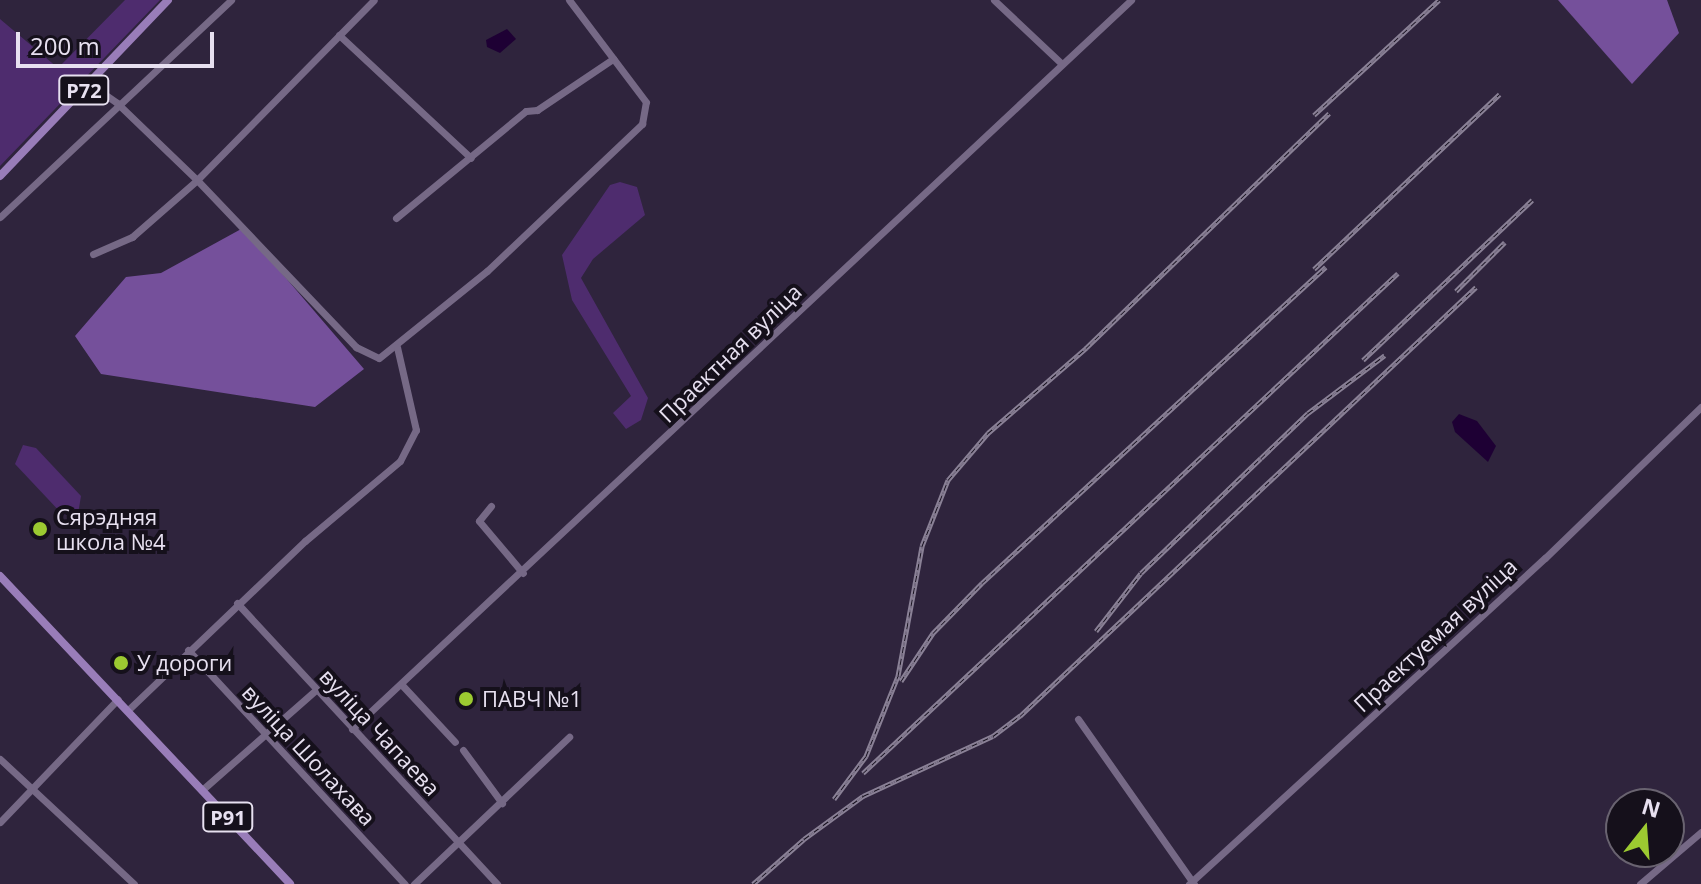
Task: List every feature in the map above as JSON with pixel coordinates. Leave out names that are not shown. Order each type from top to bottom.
[{"type":"main road","name":"Р72","points":[[0,176],[168,0]]},
{"type":"main road","name":"Р91","points":[[0,576],[290,884]]},
{"type":"street","points":[[0,217],[117,103],[231,0]]},
{"type":"street","points":[[93,254],[132,237],[197,180],[374,0]]},
{"type":"street","points":[[90,84],[117,103],[197,180],[356,347],[379,358],[397,347],[642,124],[646,102],[569,0]]},
{"type":"street","points":[[994,0],[1062,64]]},
{"type":"street","name":"Праектная вуліца","points":[[352,729],[523,573],[1131,0]]},
{"type":"street","points":[[339,35],[471,158]]},
{"type":"street","points":[[396,218],[526,111],[537,110],[613,59]]},
{"type":"street","points":[[128,710],[237,603],[405,453],[416,430],[397,347]]},
{"type":"street","name":"Праектуемая вуліца","points":[[1192,883],[1699,414]]},
{"type":"street","points":[[491,506],[479,521],[523,573]]},
{"type":"street","name":"вуліца Чапаева","points":[[237,603],[497,884]]},
{"type":"street","name":"вуліца Шолахава","points":[[188,650],[405,884]]},
{"type":"street","points":[[401,684],[455,742]]},
{"type":"street","points":[[202,790],[316,690]]},
{"type":"street","points":[[0,822],[118,699]]},
{"type":"street","points":[[1078,719],[1192,883]]},
{"type":"street","points":[[414,884],[569,737]]},
{"type":"street","points":[[463,750],[502,803]]},
{"type":"street","points":[[0,759],[134,884]]},
{"type":"street","points":[[1640,884],[1701,832]]},
{"type":"shaded area","points":[[125,0],[160,0],[0,166],[0,19],[58,68]]},
{"type":"shaded area","points":[[1558,0],[1667,0],[1679,33],[1632,84]]},
{"type":"shaded area","points":[[507,29],[516,39],[500,53],[487,47],[486,40]]},
{"type":"shaded area","points":[[620,182],[637,187],[645,215],[593,259],[581,278],[648,398],[641,420],[626,429],[613,413],[631,396],[572,300],[562,255],[610,185]]},
{"type":"shaded area","points":[[243,228],[364,369],[315,407],[101,374],[75,336],[126,277],[161,273]]},
{"type":"shaded area","points":[[1459,414],[1477,421],[1496,446],[1488,462],[1455,432],[1452,422]]},
{"type":"shaded area","points":[[23,445],[36,448],[81,496],[78,514],[63,515],[15,464]]},
{"type":"railway","points":[[1314,115],[1439,0]]},
{"type":"railway","points":[[1314,269],[1500,94]]},
{"type":"railway","points":[[834,799],[866,756],[898,676],[922,546],[948,480],[988,433],[1086,348],[1329,113]]},
{"type":"railway","points":[[1363,360],[1532,200]]},
{"type":"railway","points":[[1456,291],[1505,242]]},
{"type":"railway","points":[[901,681],[933,633],[982,583],[1326,267]]},
{"type":"railway","points":[[863,773],[1398,273]]},
{"type":"railway","points":[[753,884],[804,839],[863,796],[993,736],[1020,716],[1476,287]]},
{"type":"railway","points":[[1096,631],[1141,573],[1308,413],[1385,355]]},
{"type":"place","name":"Сярэдняя школа №4","points":[[40,529]]},
{"type":"place","name":"У дороги","points":[[121,663]]},
{"type":"place","name":"ПАВЧ №1","points":[[466,699]]}]
